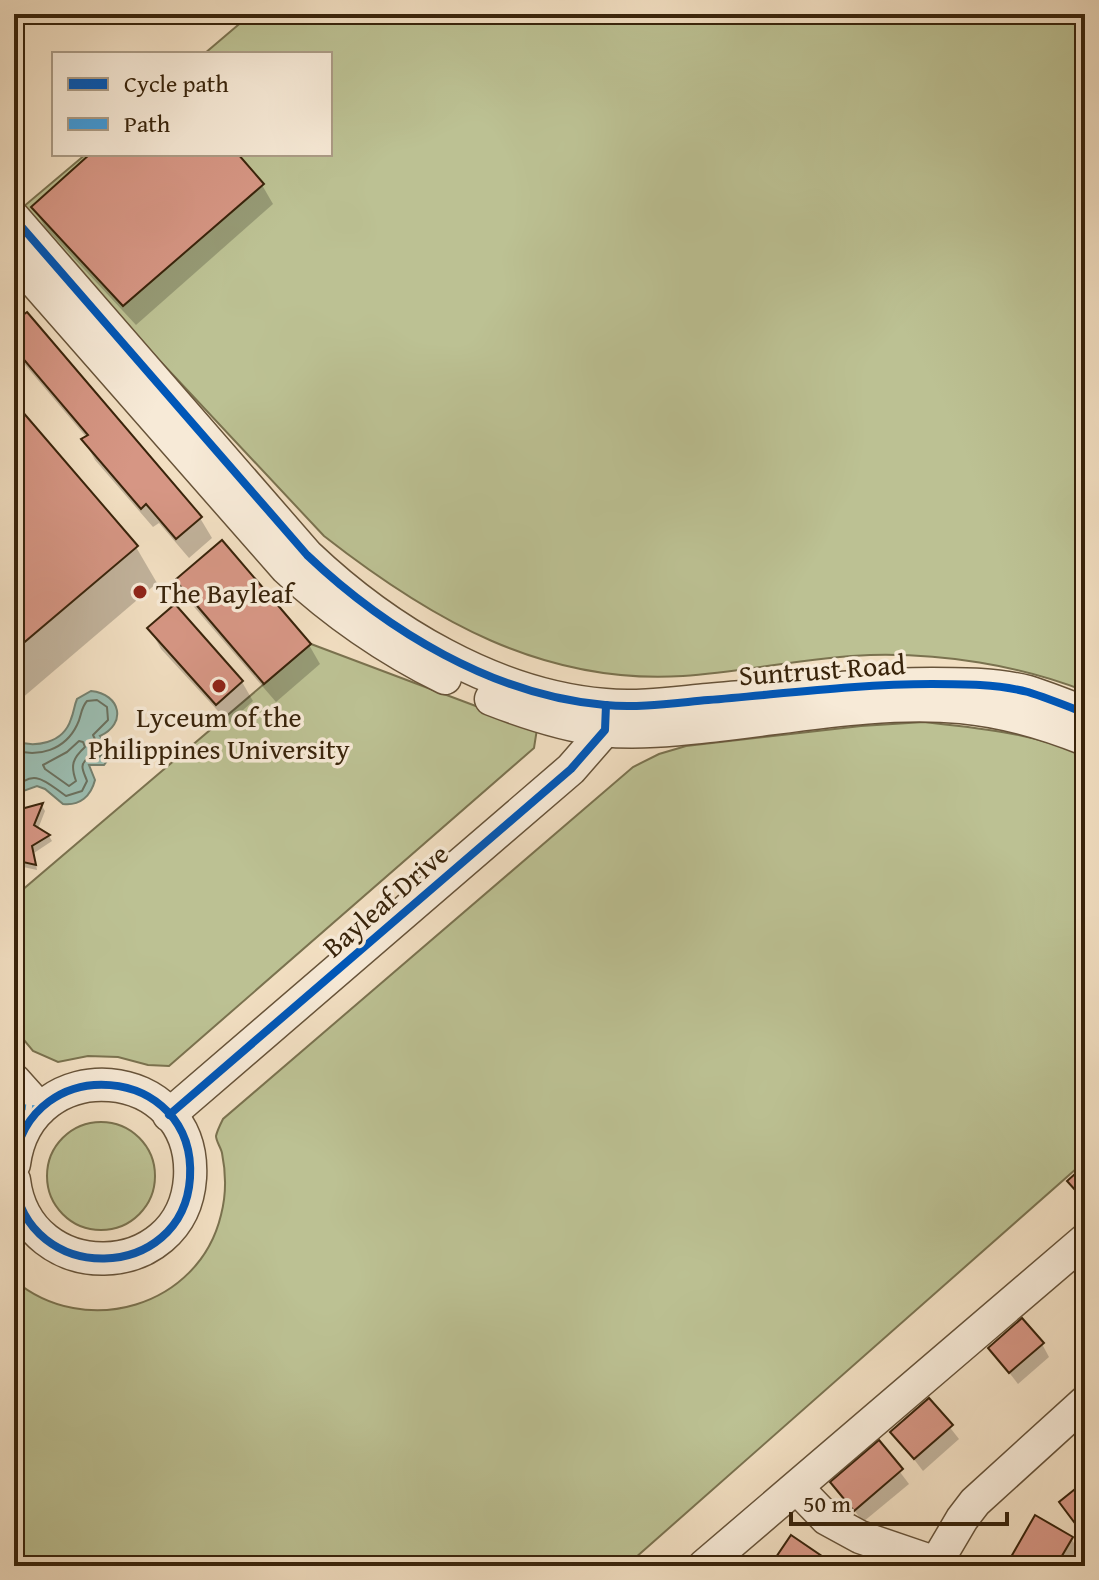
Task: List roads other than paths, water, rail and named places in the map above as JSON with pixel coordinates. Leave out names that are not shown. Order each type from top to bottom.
[{"type":"street","points":[[14,218],[307,555],[332,579],[411,634],[485,673],[606,718]]},
{"type":"street","points":[[14,258],[286,568],[319,599],[398,653],[477,694],[554,722],[606,718]]},
{"type":"street","name":"Suntrust Road","points":[[606,718],[657,704],[881,685],[961,684],[1027,692],[1085,713]]},
{"type":"street","name":"Suntrust Road","points":[[606,718],[666,731],[882,706],[922,706],[999,712],[1085,739]]},
{"type":"street","name":"Bayleaf Drive","points":[[169,1115],[571,769],[606,718]]},
{"type":"street","points":[[14,1080],[40,1109]]},
{"type":"street","points":[[14,1164],[23,1131],[40,1109],[64,1092],[92,1084],[106,1083],[134,1089],[159,1105],[178,1126],[188,1151],[188,1191],[178,1217],[160,1238],[137,1252],[111,1259],[84,1258],[47,1241],[29,1222],[17,1197],[14,1180]]},
{"type":"street","points":[[704,1566],[1085,1240]]},
{"type":"street","points":[[797,1488],[827,1519],[860,1537],[940,1565],[962,1519],[975,1502],[1085,1402]]},
{"type":"water","points":[[91,691],[101,693],[114,703],[117,717],[109,731],[100,736],[110,749],[110,757],[104,765],[89,765],[95,780],[91,791],[80,802],[63,804],[37,786],[23,791],[14,801],[14,741],[39,744],[55,739],[67,727],[77,699]]},
{"type":"place","name":"The Bayleaf","points":[[140,592]]},
{"type":"place","name":"Lyceum of the Philippines University","points":[[219,686]]}]
